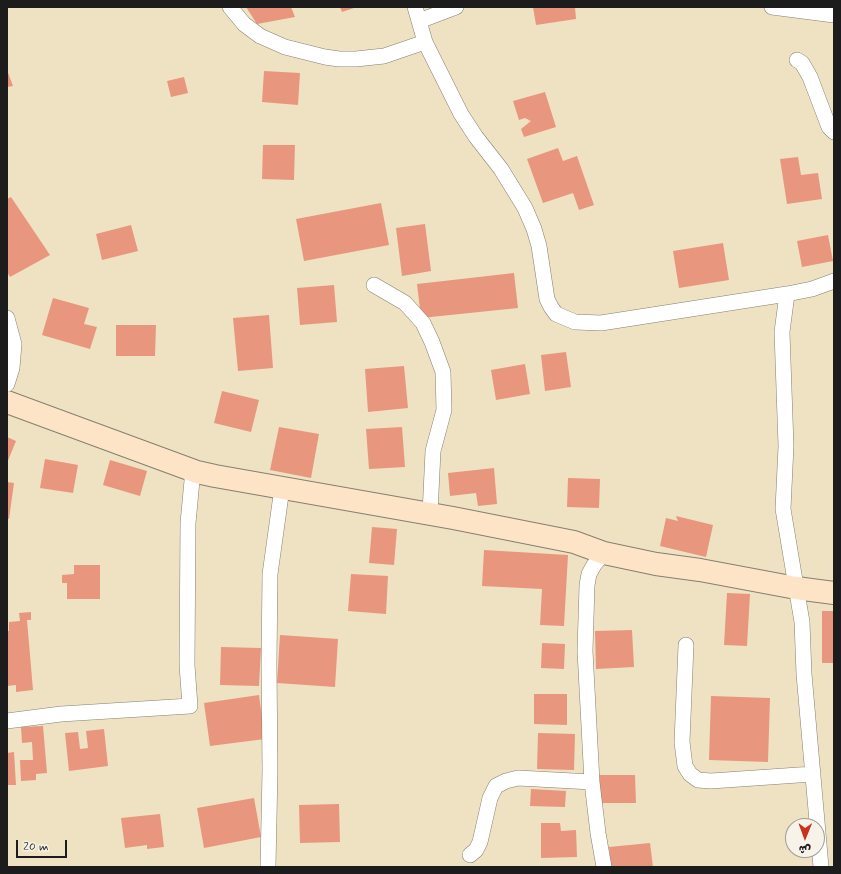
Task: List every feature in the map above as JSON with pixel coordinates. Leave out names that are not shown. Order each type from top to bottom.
[{"type":"street","points":[[230,7],[244,24],[260,36],[285,47],[325,57],[356,60],[384,56],[425,42]]},
{"type":"street","points":[[456,7],[417,14],[425,42],[460,114],[501,169],[525,208],[534,229],[547,299],[550,307],[556,314],[575,322],[601,323],[787,294],[812,289],[834,281]]},
{"type":"street","points":[[772,7],[834,15]]},
{"type":"street","points":[[797,60],[802,63],[810,77],[829,127],[834,132]]},
{"type":"street","points":[[374,285],[405,304],[423,323],[443,372],[444,410],[433,451],[430,514]]},
{"type":"street","points":[[787,294],[782,332],[786,446],[783,509],[802,622],[813,774],[822,867]]},
{"type":"street","points":[[7,318],[14,344],[12,368],[7,384]]},
{"type":"street","points":[[7,402],[194,470],[215,476],[430,514],[574,542],[604,553],[796,588],[834,593]]},
{"type":"street","points":[[7,721],[61,714],[190,706],[187,665],[188,523],[194,470]]},
{"type":"street","points":[[268,867],[270,770],[270,574],[282,488]]},
{"type":"street","points":[[604,553],[589,574],[587,584],[586,652],[592,782],[604,867]]},
{"type":"street","points":[[686,645],[682,742],[685,766],[690,774],[698,780],[711,781],[813,774]]},
{"type":"street","points":[[470,855],[476,850],[480,842],[490,798],[496,786],[506,781],[518,778],[592,782]]},
{"type":"building","points":[[246,7],[291,7],[295,17],[257,24]]},
{"type":"building","points":[[340,7],[357,7],[342,12]]},
{"type":"building","points":[[533,7],[575,7],[576,19],[536,25]]},
{"type":"building","points":[[7,70],[13,86],[7,87]]},
{"type":"building","points":[[264,71],[300,73],[298,105],[262,102]]},
{"type":"building","points":[[184,77],[188,93],[171,97],[167,81]]},
{"type":"building","points":[[545,92],[556,127],[524,137],[521,129],[531,121],[525,118],[519,120],[513,101]]},
{"type":"building","points":[[263,145],[295,145],[294,180],[262,179]]},
{"type":"building","points":[[558,148],[563,161],[577,156],[594,205],[579,210],[573,193],[543,203],[527,159]]},
{"type":"building","points":[[798,157],[801,175],[818,173],[822,199],[787,204],[780,159]]},
{"type":"building","points":[[11,197],[50,255],[10,277],[7,272],[7,199]]},
{"type":"building","points":[[381,203],[389,245],[304,261],[296,219]]},
{"type":"building","points":[[425,224],[431,271],[402,276],[396,228]]},
{"type":"building","points":[[131,225],[138,251],[102,260],[96,234]]},
{"type":"building","points":[[828,235],[833,261],[802,267],[797,241]]},
{"type":"building","points":[[723,243],[729,280],[679,288],[673,251]]},
{"type":"building","points":[[514,273],[518,308],[421,318],[417,284]]},
{"type":"building","points":[[334,285],[337,322],[300,325],[297,288]]},
{"type":"building","points":[[53,298],[89,308],[84,324],[97,327],[90,349],[42,335]]},
{"type":"building","points":[[269,315],[273,368],[238,371],[233,318]]},
{"type":"building","points":[[116,325],[156,325],[155,356],[116,356]]},
{"type":"building","points":[[566,352],[571,387],[545,391],[541,355]]},
{"type":"building","points":[[525,364],[530,394],[496,400],[491,370]]},
{"type":"building","points":[[404,366],[408,408],[368,412],[365,369]]},
{"type":"building","points":[[222,391],[259,400],[251,432],[214,423]]},
{"type":"building","points":[[279,427],[319,434],[311,478],[270,470]]},
{"type":"building","points":[[402,427],[405,467],[369,469],[366,429]]},
{"type":"building","points":[[7,437],[16,441],[7,463]]},
{"type":"building","points":[[45,459],[78,465],[73,493],[40,488]]},
{"type":"building","points":[[110,460],[147,471],[140,496],[103,485]]},
{"type":"building","points":[[494,468],[497,504],[478,506],[476,493],[450,496],[448,473]]},
{"type":"building","points":[[568,478],[600,479],[599,508],[567,507]]},
{"type":"building","points":[[7,482],[14,483],[9,519],[7,518]]},
{"type":"building","points":[[676,516],[713,525],[706,557],[660,546],[666,518],[678,521]]},
{"type":"building","points":[[372,527],[397,529],[394,565],[369,563]]},
{"type":"building","points":[[484,550],[568,555],[564,626],[540,625],[542,589],[482,586]]},
{"type":"building","points":[[74,565],[100,565],[100,599],[67,599],[67,583],[62,583],[62,575],[74,574]]},
{"type":"building","points":[[351,574],[388,576],[386,614],[348,611]]},
{"type":"building","points":[[727,593],[750,594],[747,646],[724,645]]},
{"type":"building","points":[[822,611],[834,611],[834,663],[822,663]]},
{"type":"building","points":[[31,612],[31,620],[27,620],[33,690],[16,692],[16,685],[7,686],[7,631],[9,631],[9,622],[20,621],[19,613]]},
{"type":"building","points":[[632,630],[634,667],[596,669],[595,631]]},
{"type":"building","points":[[280,635],[338,639],[335,687],[277,683]]},
{"type":"building","points":[[542,643],[565,644],[564,669],[541,668]]},
{"type":"building","points":[[221,647],[261,648],[259,686],[220,685]]},
{"type":"building","points":[[534,694],[567,694],[567,725],[534,724]]},
{"type":"building","points":[[259,695],[265,739],[210,746],[204,703]]},
{"type":"building","points":[[711,696],[770,698],[768,762],[709,760]]},
{"type":"building","points":[[43,726],[47,773],[36,774],[36,780],[21,781],[20,760],[33,760],[32,742],[22,743],[21,727]]},
{"type":"building","points":[[104,729],[108,766],[69,771],[65,733],[78,732],[80,749],[88,748],[86,731]]},
{"type":"building","points":[[538,733],[575,734],[574,770],[537,769]]},
{"type":"building","points":[[14,752],[16,785],[7,785],[7,753]]},
{"type":"building","points":[[597,775],[635,775],[636,803],[597,803]]},
{"type":"building","points":[[531,789],[566,791],[565,807],[530,806]]},
{"type":"building","points":[[254,798],[261,837],[204,848],[197,808]]},
{"type":"building","points":[[339,804],[340,842],[300,843],[299,805]]},
{"type":"building","points":[[160,814],[164,847],[147,849],[147,845],[125,848],[121,818]]},
{"type":"building","points":[[541,823],[560,823],[561,831],[576,830],[577,857],[541,858]]},
{"type":"building","points":[[650,843],[653,867],[611,867],[609,847]]}]
